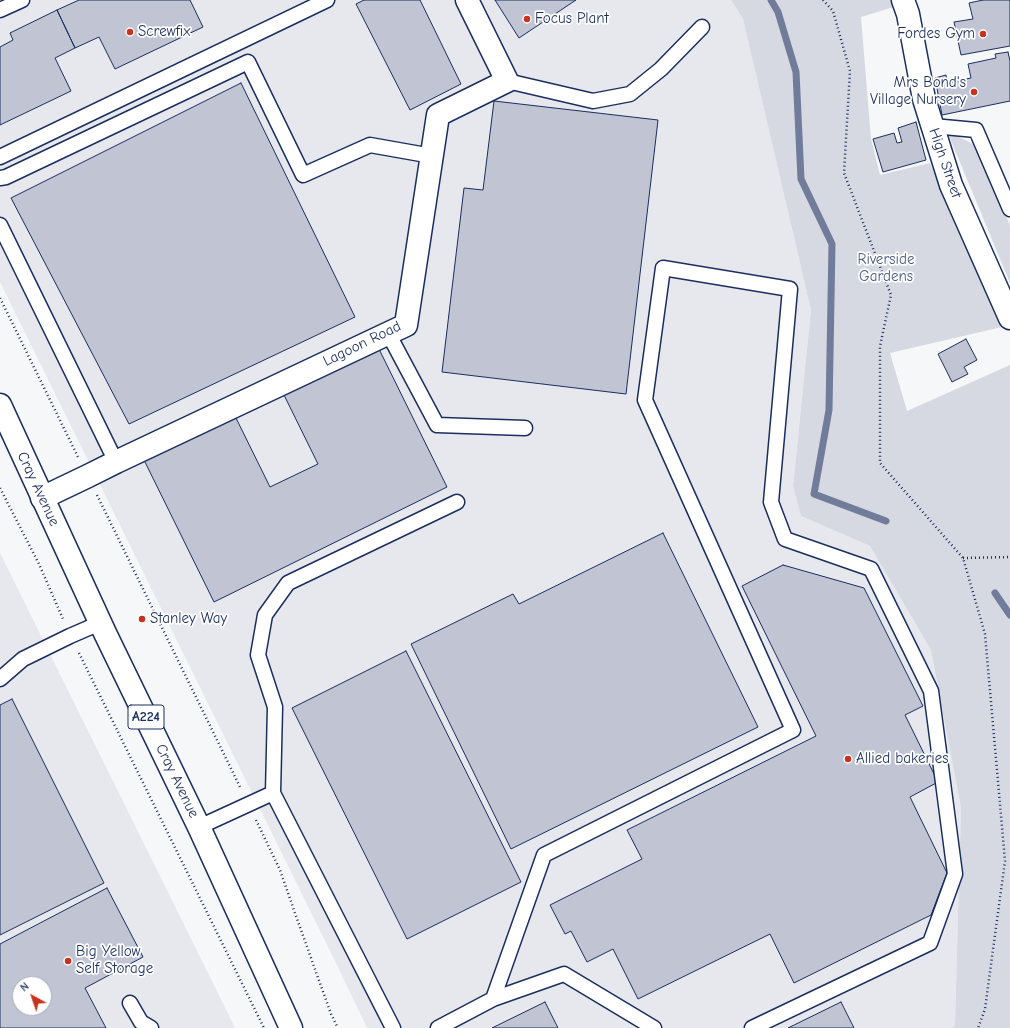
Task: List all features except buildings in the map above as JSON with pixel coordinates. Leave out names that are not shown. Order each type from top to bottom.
[{"type":"street","points":[[466,0],[507,81]]},
{"type":"street","name":"High Street","points":[[903,0],[912,36],[924,99],[951,185],[1010,318]]},
{"type":"street","name":"Lagoon Road","points":[[42,498],[406,325],[438,115],[507,81]]},
{"type":"street","name":"Cray Avenue","points":[[0,405],[100,623],[199,827],[291,1028]]},
{"type":"lane","points":[[0,10],[22,0]]},
{"type":"lane","points":[[0,157],[327,0]]},
{"type":"lane","points":[[507,81],[593,101],[630,94],[661,69],[702,27]]},
{"type":"lane","points":[[0,178],[6,177],[248,62],[303,176],[370,145],[432,156]]},
{"type":"lane","points":[[933,126],[976,130],[1010,209]]},
{"type":"lane","points":[[0,225],[116,462]]},
{"type":"lane","points":[[493,999],[544,855],[793,730],[645,400],[663,268],[790,289],[771,502],[785,539],[871,569],[875,576],[931,691],[956,874],[930,943],[752,1028]]},
{"type":"lane","points":[[388,333],[437,425],[525,428]]},
{"type":"lane","points":[[393,1028],[273,793],[276,707],[258,656],[265,614],[288,583],[457,502]]},
{"type":"lane","points":[[0,679],[23,660],[70,636],[100,623]]},
{"type":"lane","points":[[199,827],[273,793]]},
{"type":"lane","points":[[438,1028],[493,999],[564,974],[654,1028]]},
{"type":"lane","points":[[130,1003],[141,1022],[151,1028]]},
{"type":"path","points":[[823,0],[832,11],[850,71],[844,173],[891,295],[880,346],[880,463],[963,558],[985,634],[1005,861],[985,1009],[978,1028]]},
{"type":"path","points":[[0,298],[280,870],[331,1014],[338,1028]]},
{"type":"path","points":[[0,488],[39,564],[70,636],[264,1028]]},
{"type":"path","points":[[963,558],[1010,557]]},
{"type":"shaded area","points":[[0,0],[731,0],[743,19],[811,310],[793,485],[801,516],[870,546],[931,650],[961,808],[955,1024],[953,1028],[367,1028],[0,282]]},
{"type":"shaded area","points":[[0,553],[235,1028],[0,1028]]},
{"type":"green space","name":"Riverside Gardens","points":[[731,0],[895,0],[897,6],[861,17],[871,139],[880,175],[930,163],[1002,327],[890,353],[907,411],[1010,365],[1010,1028],[953,1028],[955,1024],[961,808],[931,650],[870,546],[801,516],[793,486],[811,310],[743,19]]},
{"type":"green space","points":[[947,131],[973,144],[1010,225],[1010,283]]},
{"type":"waterway","points":[[771,0],[778,12],[796,72],[801,179],[832,244],[829,410],[814,494],[886,521]]},
{"type":"waterway","points":[[995,593],[1010,615]]},
{"type":"place","name":"Focus Plant","points":[[527,19]]},
{"type":"place","name":"Screwfix","points":[[130,32]]},
{"type":"place","name":"Fordes Gym","points":[[983,34]]},
{"type":"place","name":"Mrs Bond's Village Nursery","points":[[974,92]]},
{"type":"place","name":"Stanley Way","points":[[142,619]]},
{"type":"place","name":"Allied bakeries","points":[[848,759]]},
{"type":"place","name":"Big Yellow Self Storage","points":[[68,961]]}]
